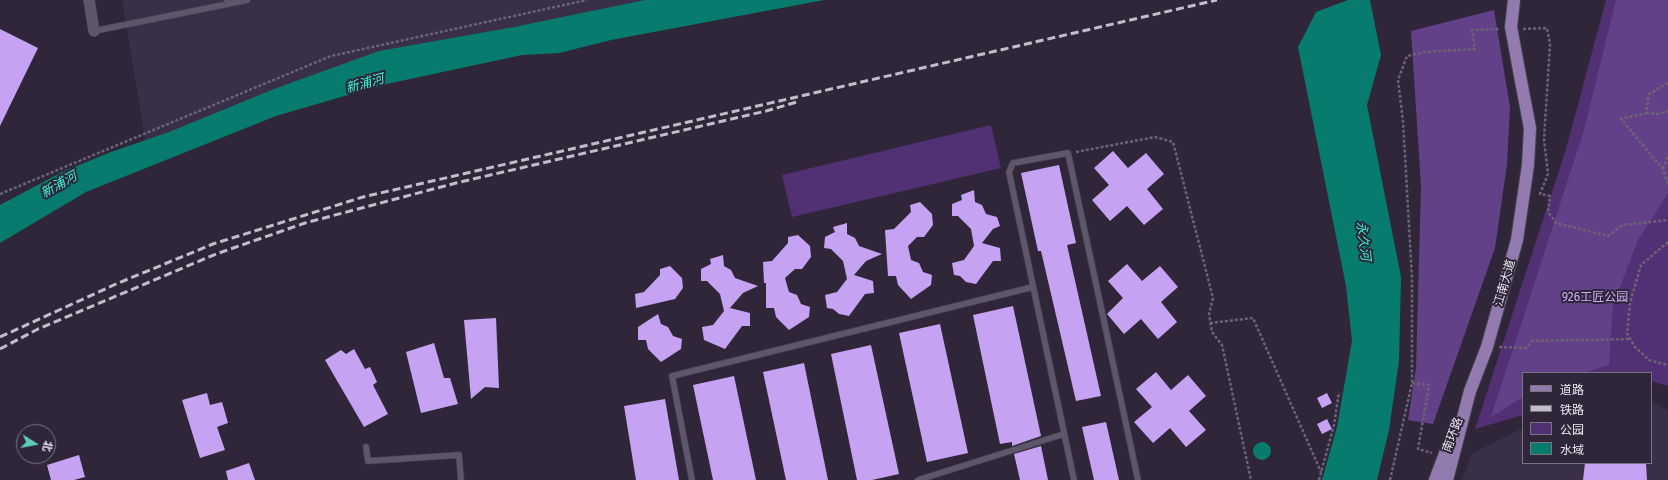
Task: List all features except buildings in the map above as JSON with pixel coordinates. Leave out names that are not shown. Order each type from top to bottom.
[{"type":"main road","name":"江南大道","points":[[1447,480],[1470,390],[1487,347],[1517,240],[1528,165],[1530,128],[1511,27],[1514,0]]},
{"type":"main road","name":"南环路","points":[[1435,480],[1470,390]]},
{"type":"street","points":[[89,0],[94,32]]},
{"type":"lane","points":[[94,32],[228,2],[247,0]]},
{"type":"lane","points":[[1074,480],[1009,172],[1013,163],[1068,153],[1138,480]]},
{"type":"lane","points":[[692,480],[672,376],[1033,288]]},
{"type":"lane","points":[[918,480],[1064,434]]},
{"type":"lane","points":[[366,448],[368,462],[459,455],[461,480]]},
{"type":"path","points":[[0,194],[331,56],[587,0]]},
{"type":"path","points":[[1517,29],[1547,28],[1550,44],[1544,139],[1548,174],[1540,194],[1550,196],[1548,212],[1556,223],[1608,236],[1622,225],[1668,220]]},
{"type":"path","points":[[1390,480],[1412,382],[1412,278],[1403,121],[1398,80],[1407,56],[1425,52],[1475,49],[1472,30],[1502,29]]},
{"type":"path","points":[[1646,113],[1649,94],[1668,83]]},
{"type":"path","points":[[1668,111],[1658,114],[1646,113],[1621,119],[1663,170],[1668,184]]},
{"type":"path","points":[[1068,153],[1155,137],[1173,142],[1213,298],[1209,314],[1212,332],[1222,345],[1251,480]]},
{"type":"path","points":[[1663,170],[1668,155]]},
{"type":"path","points":[[1668,242],[1641,265],[1630,303],[1627,333],[1635,347],[1649,360],[1668,365]]},
{"type":"path","points":[[1210,323],[1253,318],[1321,472]]},
{"type":"path","points":[[1487,347],[1526,348],[1532,341],[1631,339]]},
{"type":"path","points":[[1412,382],[1429,385],[1418,449]]},
{"type":"path","points":[[1319,480],[1334,425],[1339,392]]},
{"type":"shaded area","points":[[122,0],[748,0],[416,69],[146,144]]},
{"type":"shaded area","points":[[1652,401],[1668,411],[1668,480],[1462,480],[1471,454],[1522,428],[1522,464],[1652,464]]},
{"type":"green space","name":"926工匠公园","points":[[1606,0],[1668,0],[1668,386],[1652,381],[1652,372],[1522,372],[1522,415],[1475,429],[1566,149]]},
{"type":"green space","name":"926工匠公园","points":[[1616,0],[1668,0],[1668,193],[1638,240],[1613,305],[1609,365],[1587,372],[1522,372],[1522,398],[1491,417],[1584,130]]},
{"type":"green space","points":[[1494,10],[1510,107],[1507,164],[1495,248],[1433,424],[1408,420],[1416,368],[1421,186],[1411,31]]},
{"type":"green space","points":[[991,125],[1001,168],[792,217],[782,175]]},
{"type":"water","name":"新浦河","points":[[645,0],[824,0],[611,40],[559,53],[522,55],[382,85],[276,116],[86,192],[0,243],[0,205],[62,172],[111,152],[169,132],[274,89],[379,51],[514,27]]},
{"type":"water","name":"永久河","points":[[1348,0],[1370,0],[1381,55],[1367,105],[1401,277],[1399,361],[1389,430],[1377,480],[1322,480],[1337,427],[1352,341],[1346,286],[1298,47],[1316,12]]},
{"type":"water","points":[[1262,442],[1268,445],[1271,451],[1268,457],[1262,460],[1256,457],[1253,451],[1256,445]]},
{"type":"railway","points":[[0,337],[116,284],[213,244],[363,197],[1217,0]]},
{"type":"railway","points":[[0,349],[38,329],[216,254],[305,223],[456,183],[766,111],[797,102]]}]
